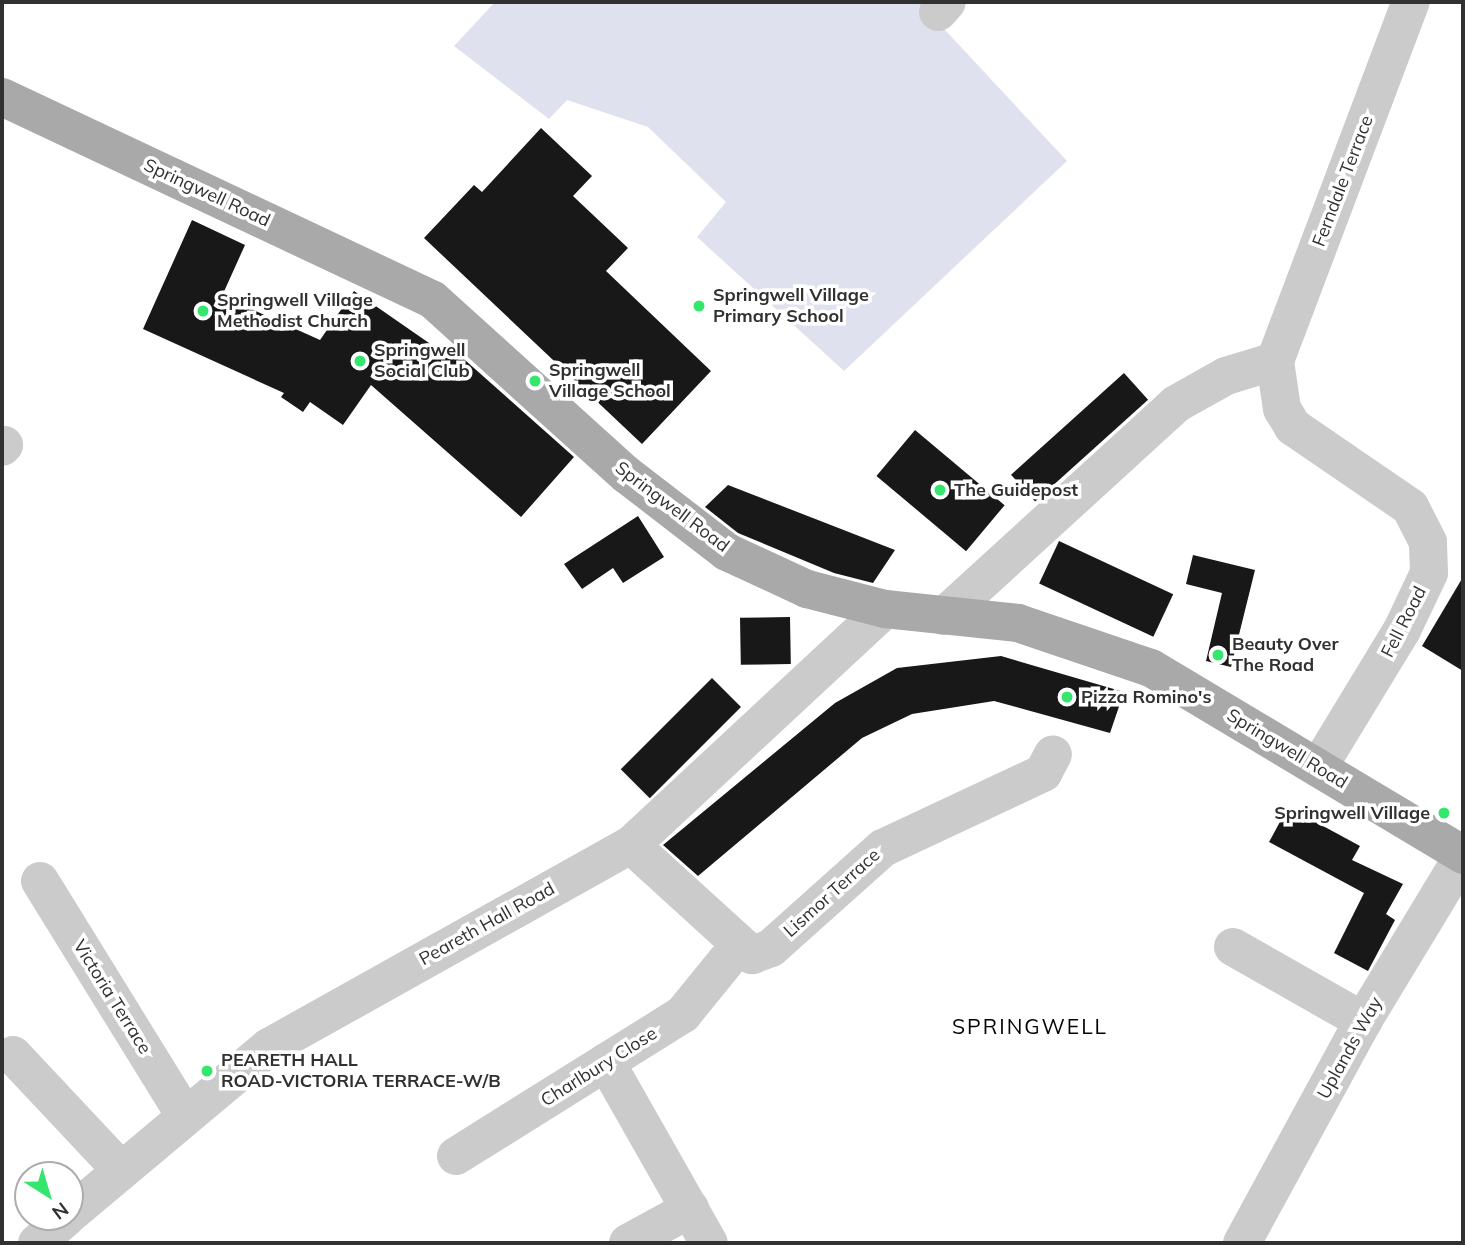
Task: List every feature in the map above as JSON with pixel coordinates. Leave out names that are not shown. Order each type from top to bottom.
[{"type":"main road","name":"Springwell Road","points":[[2,97],[433,300],[627,475],[727,552],[807,589],[886,609],[1018,623],[1151,668],[1463,856]]},
{"type":"street","name":"Ferndale Terrace","points":[[1275,360],[1411,2]]},
{"type":"street","points":[[944,616],[1176,404],[1226,376],[1275,360]]},
{"type":"street","name":"Fell Road","points":[[1275,360],[1282,409],[1293,427],[1410,507],[1428,542],[1429,573],[1402,630],[1318,768]]},
{"type":"street","name":"Peareth Hall Road","points":[[84,1201],[184,1114],[307,1024],[631,845],[886,609]]},
{"type":"street","name":"Lismor Terrace","points":[[631,845],[752,955],[771,948],[883,848],[1043,773],[1053,754]]},
{"type":"street","name":"Uplands Way","points":[[1242,1243],[1363,1021],[1463,856]]},
{"type":"street","name":"Victoria Terrace","points":[[40,881],[184,1114]]},
{"type":"street","points":[[1233,947],[1363,1021]]},
{"type":"street","name":"Charlbury Close","points":[[457,1156],[683,1014],[726,961]]},
{"type":"street","points":[[13,1055],[121,1170]]},
{"type":"street","points":[[606,1062],[709,1243]]},
{"type":"street","points":[[628,1243],[690,1209]]},
{"type":"street","name":"Peareth Hall Road","points":[[37,1243],[50,1231]]},
{"type":"shaded area","points":[[495,2],[919,2],[1067,161],[844,371],[697,237],[726,202],[648,127],[567,100],[549,119],[454,46]]},
{"type":"building","points":[[541,128],[592,176],[573,196],[628,248],[606,271],[711,371],[642,444],[424,238],[474,185],[482,192]]},
{"type":"building","points":[[192,220],[245,245],[222,296],[320,340],[354,291],[442,352],[448,345],[574,457],[521,517],[371,385],[343,425],[310,402],[303,412],[281,397],[284,393],[143,329]]},
{"type":"building","points":[[1124,373],[1148,400],[1035,501],[1011,475]]},
{"type":"building","name":"The Guidepost","points":[[915,430],[1005,505],[966,551],[876,476]]},
{"type":"building","points":[[728,485],[895,550],[873,583],[834,573],[738,533],[705,507]]},
{"type":"building","points":[[638,516],[664,557],[623,583],[613,568],[582,589],[564,564]]},
{"type":"building","points":[[1059,541],[1173,594],[1153,637],[1039,584]]},
{"type":"building","points":[[1193,555],[1255,570],[1231,667],[1206,661],[1222,593],[1186,584]]},
{"type":"building","points":[[1463,577],[1463,671],[1422,646]]},
{"type":"building","points":[[790,617],[791,664],[741,665],[740,618]]},
{"type":"building","points":[[1001,656],[1124,692],[1110,733],[994,701],[912,714],[862,738],[698,876],[663,845],[835,703],[897,668]]},
{"type":"building","points":[[712,678],[741,707],[650,798],[621,769]]},
{"type":"building","points":[[1288,807],[1360,846],[1352,860],[1403,884],[1386,914],[1395,920],[1368,971],[1334,953],[1364,893],[1269,842]]},
{"type":"place","name":"Springwell Village Primary School","points":[[699,306]]},
{"type":"place","name":"Springwell Village Methodist Church","points":[[203,311]]},
{"type":"place","name":"Springwell Social Club","points":[[360,361]]},
{"type":"place","name":"Springwell Village School","points":[[535,381]]},
{"type":"place","name":"The Guidepost","points":[[940,490]]},
{"type":"place","name":"Beauty Over The Road","points":[[1218,655]]},
{"type":"place","name":"Pizza Romino's","points":[[1067,697]]},
{"type":"place","name":"Springwell Village","points":[[1444,813]]},
{"type":"place","name":"PEARETH HALL ROAD-VICTORIA TERRACE-W/B","points":[[207,1071]]},
{"type":"district","name":"SPRINGWELL","points":[[1030,1026]]}]
